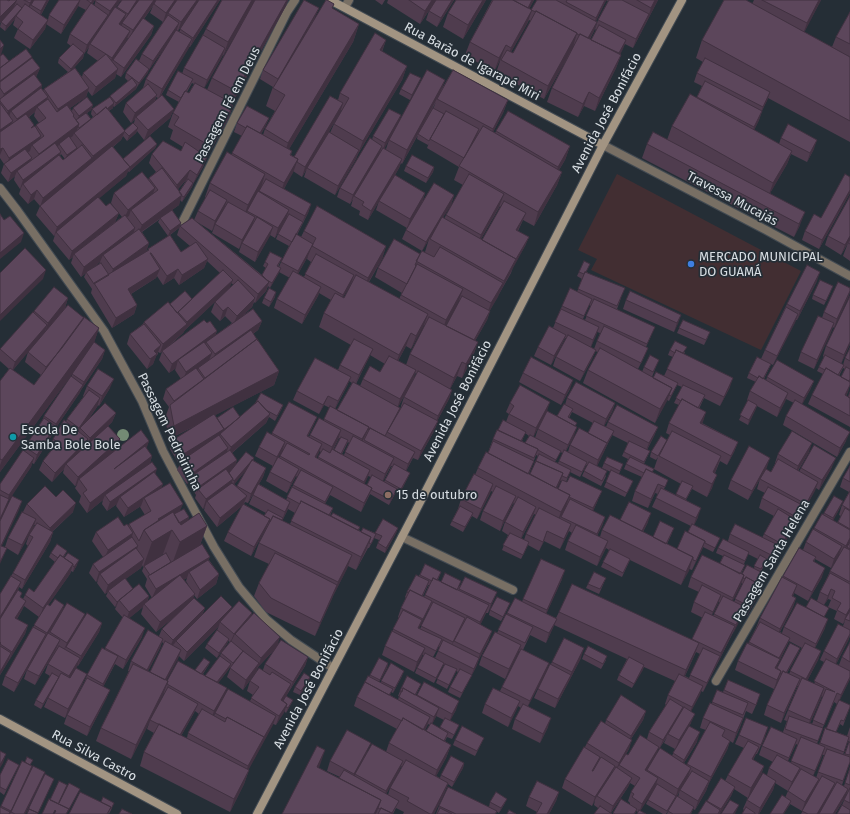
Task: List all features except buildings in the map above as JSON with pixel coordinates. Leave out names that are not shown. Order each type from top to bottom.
[{"type":"main road","name":"Rua Barão de Igarapé Miri","points":[[330,0],[347,4],[603,145]]},
{"type":"main road","name":"Avenida José Bonifácio","points":[[257,814],[402,537],[603,145],[682,0]]},
{"type":"main road","name":"Rua Silva Castro","points":[[0,719],[177,814]]},
{"type":"street","name":"Passagem Fé em Deus","points":[[183,221],[287,12],[295,0]]},
{"type":"street","name":"Travessa Mucajás","points":[[603,145],[766,230],[850,276]]},
{"type":"street","name":"Passagem Pedreirinha","points":[[0,188],[104,331],[142,401],[163,451],[214,547],[239,587],[266,619],[291,640],[333,668]]},
{"type":"street","name":"Passagem Santa Helena","points":[[716,681],[850,452]]},
{"type":"street","points":[[402,537],[513,590]]},
{"type":"shaded area","name":"MERCADO MUNICIPAL DO GUAMÁ","points":[[617,174],[801,271],[761,350],[591,270],[597,259],[578,250]]},
{"type":"place","name":"MERCADO MUNICIPAL DO GUAMÁ","points":[[691,264]]},
{"type":"place","name":"Escola De Samba Bole Bole","points":[[13,437]]},
{"type":"place","name":"15 de outubro","points":[[388,495]]}]
